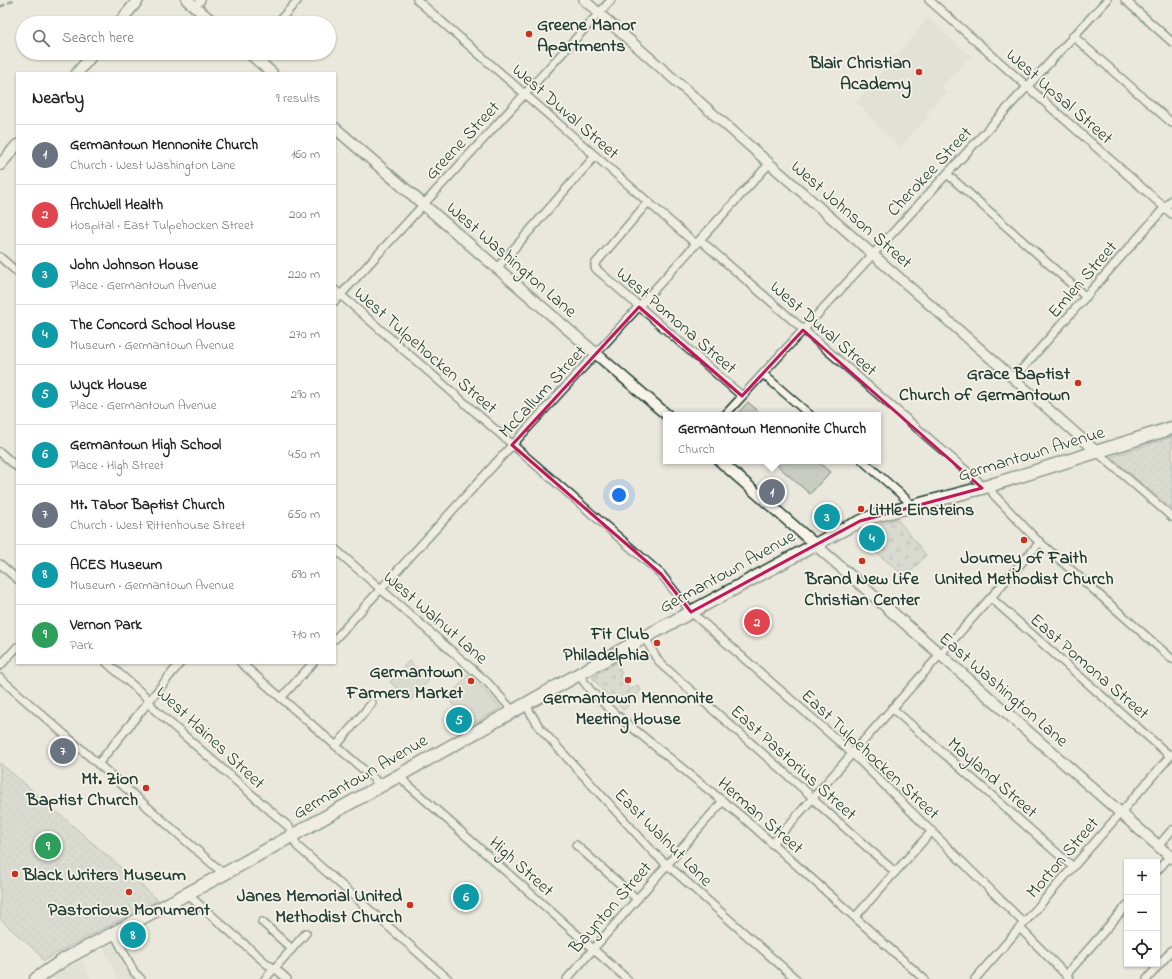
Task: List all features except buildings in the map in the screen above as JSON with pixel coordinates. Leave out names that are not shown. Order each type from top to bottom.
[{"type":"main road","points":[[125,16],[138,0]]},
{"type":"main road","points":[[194,2],[207,16]]},
{"type":"main road","points":[[81,71],[89,60]]},
{"type":"main road","points":[[257,60],[271,72]]},
{"type":"main road","name":"West Washington Lane","points":[[336,129],[664,412]]},
{"type":"main road","points":[[0,165],[16,145]]},
{"type":"main road","name":"Germantown Avenue","points":[[36,979],[58,963],[224,874],[644,637],[815,544],[860,522],[985,487],[1172,428]]},
{"type":"main road","points":[[723,464],[815,544]]},
{"type":"main road","name":"East Washington Lane","points":[[815,544],[1171,857]]},
{"type":"street","points":[[283,16],[298,0]]},
{"type":"street","name":"West Duval Street","points":[[417,0],[648,202],[803,330],[985,487],[1040,542],[1172,659]]},
{"type":"street","name":"West Johnson Street","points":[[584,0],[1097,452]]},
{"type":"street","name":"Greene Street","points":[[338,292],[424,204],[611,0]]},
{"type":"street","name":"West Upsal Street","points":[[929,0],[1172,214]]},
{"type":"street","name":"Cherokee Street","points":[[728,412],[1107,0]]},
{"type":"street","points":[[1125,0],[1172,42]]},
{"type":"street","points":[[1073,36],[1172,123]]},
{"type":"street","points":[[497,268],[595,156]]},
{"type":"street","name":"McCallum Street","points":[[336,638],[770,163]]},
{"type":"street","points":[[947,174],[1086,296]]},
{"type":"street","name":"Emlen Street","points":[[1014,378],[1172,200]]},
{"type":"street","name":"West Pomona Street","points":[[648,202],[594,266],[742,396]]},
{"type":"street","points":[[0,257],[16,271]]},
{"type":"street","name":"West Tulpehocken Street","points":[[338,292],[661,574],[691,612]]},
{"type":"street","name":"West Pomona Street","points":[[763,374],[807,412]]},
{"type":"street","points":[[0,452],[16,466]]},
{"type":"street","points":[[1097,452],[1172,517]]},
{"type":"street","points":[[866,464],[905,498],[912,507]]},
{"type":"street","points":[[772,844],[1040,542]]},
{"type":"street","name":"West Walnut Lane","points":[[336,550],[488,683],[512,711]]},
{"type":"street","points":[[0,564],[16,578]]},
{"type":"street","name":"East Pomona Street","points":[[990,598],[1171,755]]},
{"type":"street","name":"East Tulpehocken Street","points":[[691,612],[852,753],[932,831],[1022,925],[1068,977]]},
{"type":"street","name":"East Pastorius Street","points":[[644,637],[662,665],[895,872]]},
{"type":"street","points":[[0,666],[16,649]]},
{"type":"street","name":"West Haines Street","points":[[108,664],[145,696],[155,710],[289,827],[297,846],[448,979]]},
{"type":"street","points":[[98,764],[179,664]]},
{"type":"street","points":[[242,664],[381,785]]},
{"type":"street","points":[[281,698],[312,664]]},
{"type":"street","name":"Herman Street","points":[[578,674],[591,691],[614,713],[723,801],[924,979]]},
{"type":"street","points":[[0,678],[224,874]]},
{"type":"street","points":[[336,746],[372,703]]},
{"type":"street","name":"East Walnut Lane","points":[[525,704],[538,725],[548,737],[654,853],[796,979]]},
{"type":"street","name":"Mayland Street","points":[[892,708],[1073,867]]},
{"type":"street","name":"Morton Street","points":[[975,979],[1171,755]]},
{"type":"street","name":"High Street","points":[[400,774],[406,782],[626,979]]},
{"type":"street","name":"Baynton Street","points":[[567,979],[723,801]]},
{"type":"street","points":[[1158,846],[1172,830]]},
{"type":"street","points":[[855,917],[932,831]]},
{"type":"street","points":[[576,846],[637,899]]},
{"type":"street","points":[[1160,868],[1171,857]]},
{"type":"street","points":[[187,894],[267,964],[287,979]]},
{"type":"street","points":[[1068,977],[1124,909]]},
{"type":"street","points":[[262,922],[292,949]]},
{"type":"street","points":[[114,933],[134,972],[141,979]]},
{"type":"street","points":[[265,979],[306,933]]},
{"type":"street","points":[[1147,979],[1172,950]]},
{"type":"highlighted area","points":[[639,307],[742,396],[803,330],[982,488],[860,521],[691,612],[661,574],[512,445]]},
{"type":"shaded area","name":"Blair Christian Academy","points":[[928,18],[971,56],[941,87],[947,93],[927,112],[930,114],[900,147],[878,128],[867,112],[856,103]]},
{"type":"shaded area","points":[[114,943],[129,973],[135,979],[118,979],[104,949]]},
{"type":"shaded area","points":[[81,960],[89,975],[88,976],[91,979],[50,979],[61,971]]},
{"type":"green space","points":[[748,402],[760,412],[739,412]]},
{"type":"green space","points":[[1172,437],[1172,509],[1111,457]]},
{"type":"green space","points":[[775,464],[821,464],[830,472],[810,494]]},
{"type":"green space","points":[[897,519],[926,555],[906,577],[865,543],[859,530]]},
{"type":"green space","points":[[409,661],[429,680],[411,700],[390,682]]},
{"type":"green space","points":[[616,663],[622,673],[619,675],[630,690],[638,685],[641,690],[624,710],[603,691],[592,677]]},
{"type":"green space","points":[[468,675],[483,688],[501,708],[470,725],[448,698]]},
{"type":"green space","points":[[0,763],[158,900],[44,961],[39,954],[0,919]]},
{"type":"railway","points":[[0,7],[14,0]]},
{"type":"place","name":"Greene Manor Apartments","points":[[529,34]]},
{"type":"place","name":"Blair Christian Academy","points":[[919,72]]},
{"type":"place","name":"Grace Baptist Church of Germantown","points":[[1078,383]]},
{"type":"place","name":"Germantown Mennonite Church","points":[[772,492]]},
{"type":"place","name":"Little Einsteins","points":[[861,509]]},
{"type":"place","name":"John Johnson House","points":[[827,517]]},
{"type":"place","name":"The Concord School House","points":[[872,538]]},
{"type":"place","name":"Journey of Faith United Methodist Church","points":[[1024,540]]},
{"type":"place","name":"Brand New Life Christian Center","points":[[862,561]]},
{"type":"place","name":"ArchWell Health","points":[[757,622]]},
{"type":"place","name":"Fit Club Philadelphia","points":[[657,643]]},
{"type":"place","name":"Germantown Mennonite Meeting House","points":[[628,680]]},
{"type":"place","name":"Germantown Farmers Market","points":[[471,681]]},
{"type":"place","name":"Wyck House","points":[[459,720]]},
{"type":"place","name":"Mt. Tabor Baptist Church","points":[[63,751]]},
{"type":"place","name":"Mt. Zion Baptist Church","points":[[146,788]]},
{"type":"place","name":"Vernon Park","points":[[48,846]]},
{"type":"place","name":"Black Writers Museum","points":[[15,874]]},
{"type":"place","name":"Pastorious Monument","points":[[129,892]]},
{"type":"place","name":"Germantown High School","points":[[466,897]]},
{"type":"place","name":"Janes Memorial United Methodist Church","points":[[410,905]]},
{"type":"place","name":"ACES Museum","points":[[133,935]]}]
